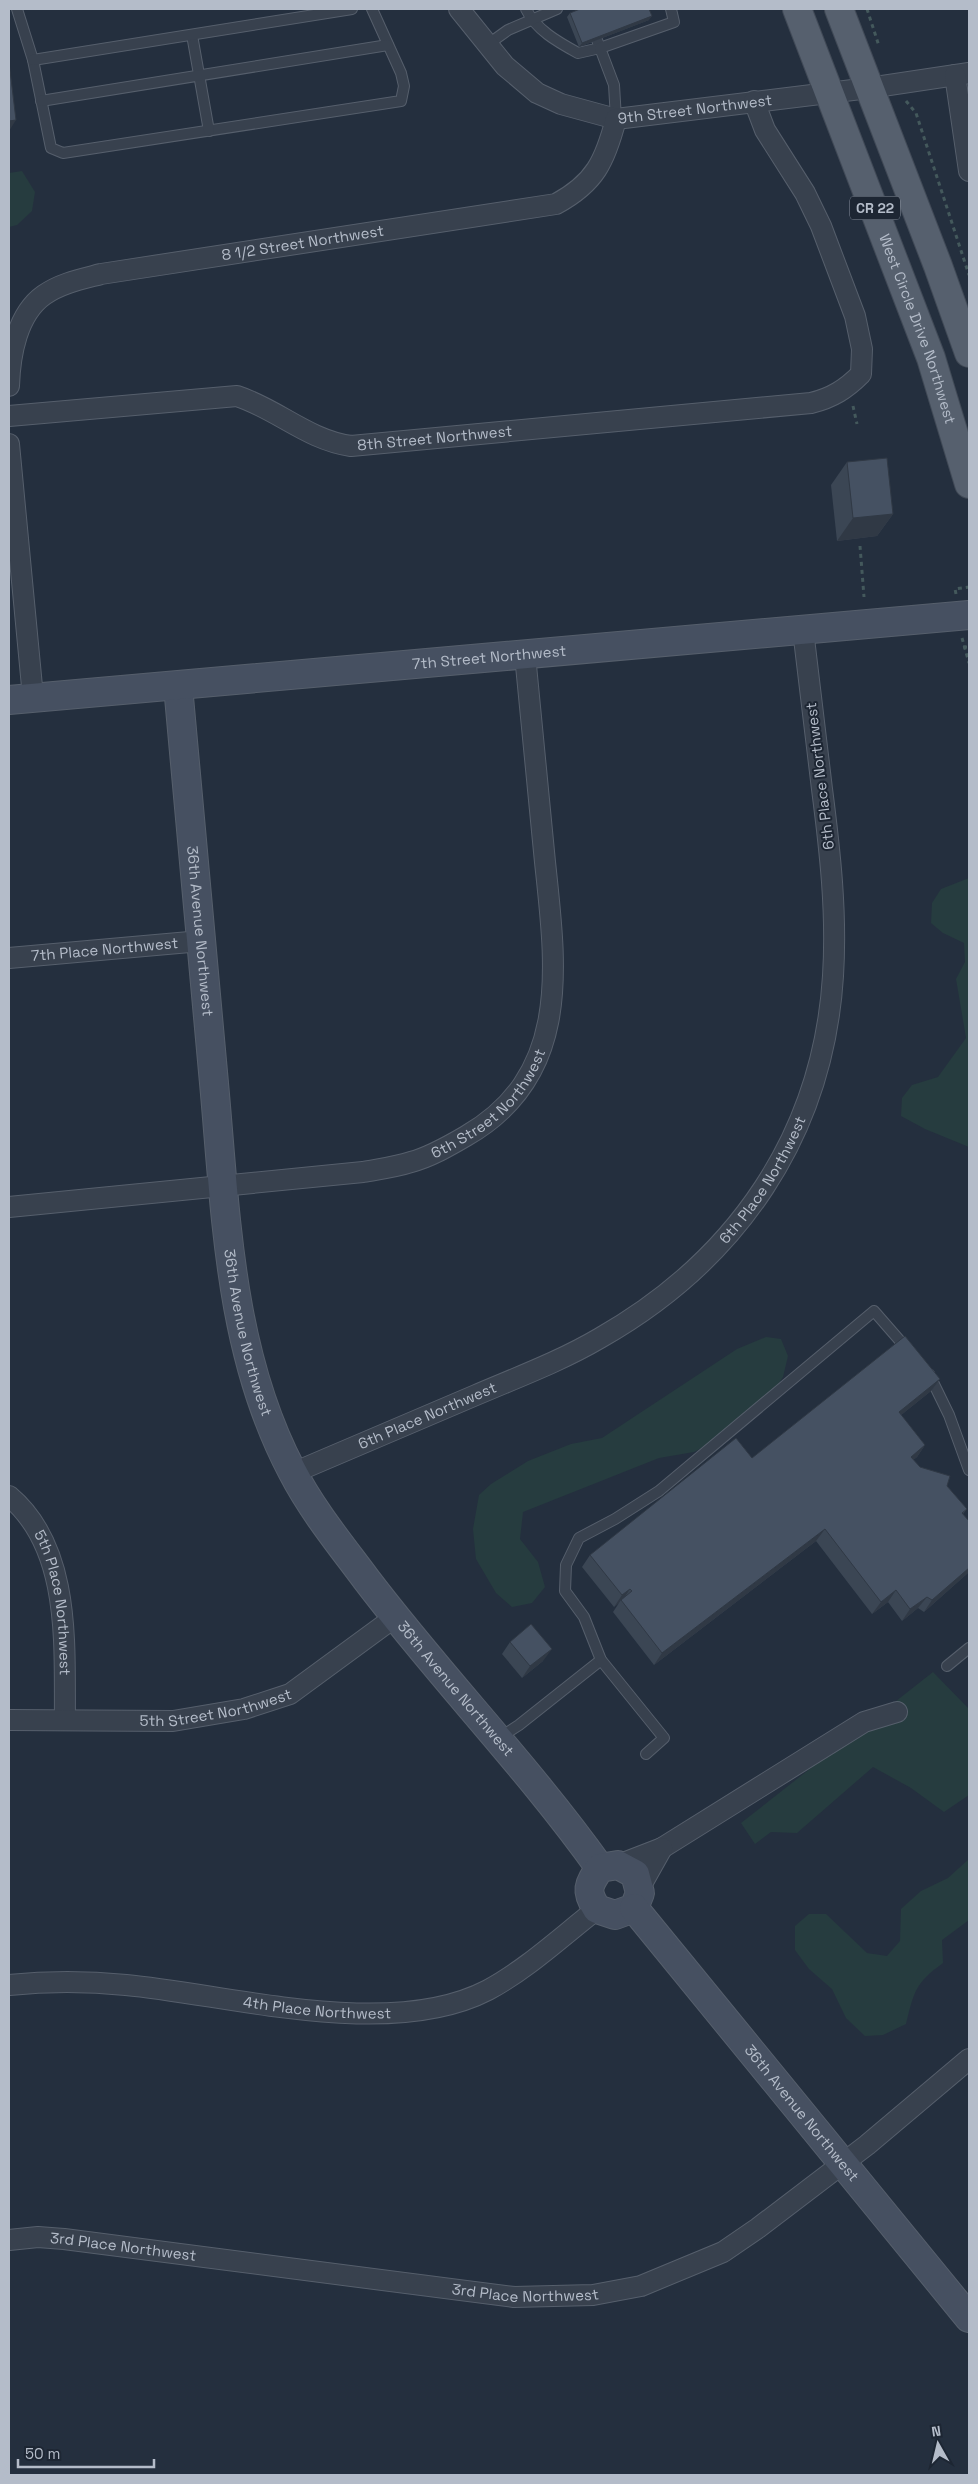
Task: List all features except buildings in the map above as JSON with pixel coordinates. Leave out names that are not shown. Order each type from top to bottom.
[{"type":"main road","name":"West Circle Drive Northwest","points":[[797,9],[930,358],[969,484]]},
{"type":"main road","name":"CR 22","points":[[839,9],[882,86],[938,266],[969,354]]},
{"type":"street","name":"9th Street Northwest","points":[[459,9],[505,66],[537,93],[561,104],[616,119],[830,93],[962,74]]},
{"type":"street","points":[[962,74],[969,171]]},
{"type":"street","name":"8th Street Northwest","points":[[9,416],[237,396],[254,402],[322,439],[350,446],[811,403],[825,399],[846,389],[861,374],[862,349],[855,316],[821,226],[805,193],[765,130],[754,101]]},
{"type":"street","name":"8 1/2 Street Northwest","points":[[9,386],[13,351],[20,329],[43,296],[67,284],[101,274],[556,204],[568,198],[596,174],[610,143],[616,119]]},
{"type":"street","points":[[9,444],[21,698]]},
{"type":"street","name":"7th Street Northwest","points":[[21,698],[178,686],[969,615]]},
{"type":"street","name":"6th Place Northwest","points":[[293,1473],[549,1364],[600,1339],[651,1306],[688,1276],[730,1234],[759,1196],[785,1154],[806,1110],[818,1070],[828,1021],[833,977],[834,935],[830,851],[803,630]]},
{"type":"street","name":"6th Street Northwest","points":[[9,1207],[363,1172],[412,1162],[450,1146],[489,1123],[514,1099],[534,1068],[547,1034],[552,1002],[553,965],[551,918],[525,655]]},
{"type":"street","name":"36th Avenue Northwest","points":[[178,686],[224,1186],[239,1315],[246,1353],[273,1433],[314,1509],[395,1617],[565,1819],[609,1866],[635,1874],[637,1899],[842,2163],[969,2318]]},
{"type":"street","name":"7th Place Northwest","points":[[9,958],[201,941]]},
{"type":"street","name":"5th Place Northwest","points":[[9,1496],[20,1506],[36,1527],[50,1558],[59,1590],[63,1623],[66,1720]]},
{"type":"street","name":"5th Street Northwest","points":[[9,1720],[173,1720],[244,1709],[290,1694],[395,1617]]},
{"type":"street","points":[[662,1848],[637,1899],[615,1914],[596,1909],[589,1896],[590,1882],[609,1866],[662,1848],[864,1722],[897,1712]]},
{"type":"street","name":"4th Place Northwest","points":[[9,1985],[76,1982],[126,1985],[345,2014],[424,2010],[445,2006],[486,1991],[517,1973],[596,1909]]},
{"type":"street","name":"3rd Place Northwest","points":[[9,2240],[38,2237],[64,2239],[514,2297],[594,2295],[641,2286],[723,2252],[758,2228],[842,2163],[969,2058]]},
{"type":"lane","points":[[17,9],[33,60],[51,148],[63,153],[401,101],[404,86],[401,73],[372,9]]},
{"type":"lane","points":[[33,60],[352,9]]},
{"type":"lane","points":[[526,9],[531,19],[555,40],[578,53],[639,29],[674,22],[671,9]]},
{"type":"lane","points":[[487,45],[508,30],[557,9]]},
{"type":"lane","points":[[192,35],[209,131]]},
{"type":"lane","points":[[598,44],[614,85],[616,119]]},
{"type":"lane","points":[[41,101],[200,77],[388,45]]},
{"type":"lane","points":[[646,1754],[664,1738],[601,1660],[584,1616],[565,1591],[566,1565],[579,1538],[615,1519],[659,1491],[874,1311],[932,1378],[949,1415],[969,1470]]},
{"type":"lane","points":[[947,1666],[969,1648]]},
{"type":"lane","points":[[498,1739],[519,1725],[601,1660]]},
{"type":"path","points":[[867,9],[882,55],[882,86],[916,114],[969,275]]},
{"type":"path","points":[[851,400],[857,424]]},
{"type":"path","points":[[860,546],[864,597]]},
{"type":"path","points":[[955,589],[969,587]]},
{"type":"path","points":[[969,647],[963,647],[969,664]]},
{"type":"green space","points":[[22,171],[35,192],[32,211],[17,225],[9,227],[9,173]]},
{"type":"green space","points":[[969,878],[969,1147],[925,1129],[901,1116],[902,1098],[912,1085],[938,1077],[966,1038],[956,979],[965,962],[964,943],[943,933],[931,923],[932,903],[941,889]]},
{"type":"green space","points":[[766,1337],[781,1339],[788,1356],[783,1377],[758,1413],[738,1429],[694,1452],[659,1458],[523,1512],[520,1539],[538,1562],[545,1587],[532,1603],[512,1607],[496,1593],[476,1559],[473,1529],[479,1495],[491,1484],[528,1461],[571,1444],[602,1438],[737,1349]]},
{"type":"green space","points":[[933,1672],[969,1709],[969,1795],[944,1812],[911,1788],[873,1767],[797,1833],[771,1832],[755,1844],[741,1823]]},
{"type":"green space","points":[[969,1859],[969,1920],[942,1940],[943,1963],[927,1976],[917,1989],[906,2024],[883,2035],[865,2036],[846,2018],[832,1989],[809,1969],[795,1950],[795,1926],[809,1914],[826,1914],[867,1953],[887,1956],[900,1941],[901,1909],[921,1891],[948,1878]]}]
